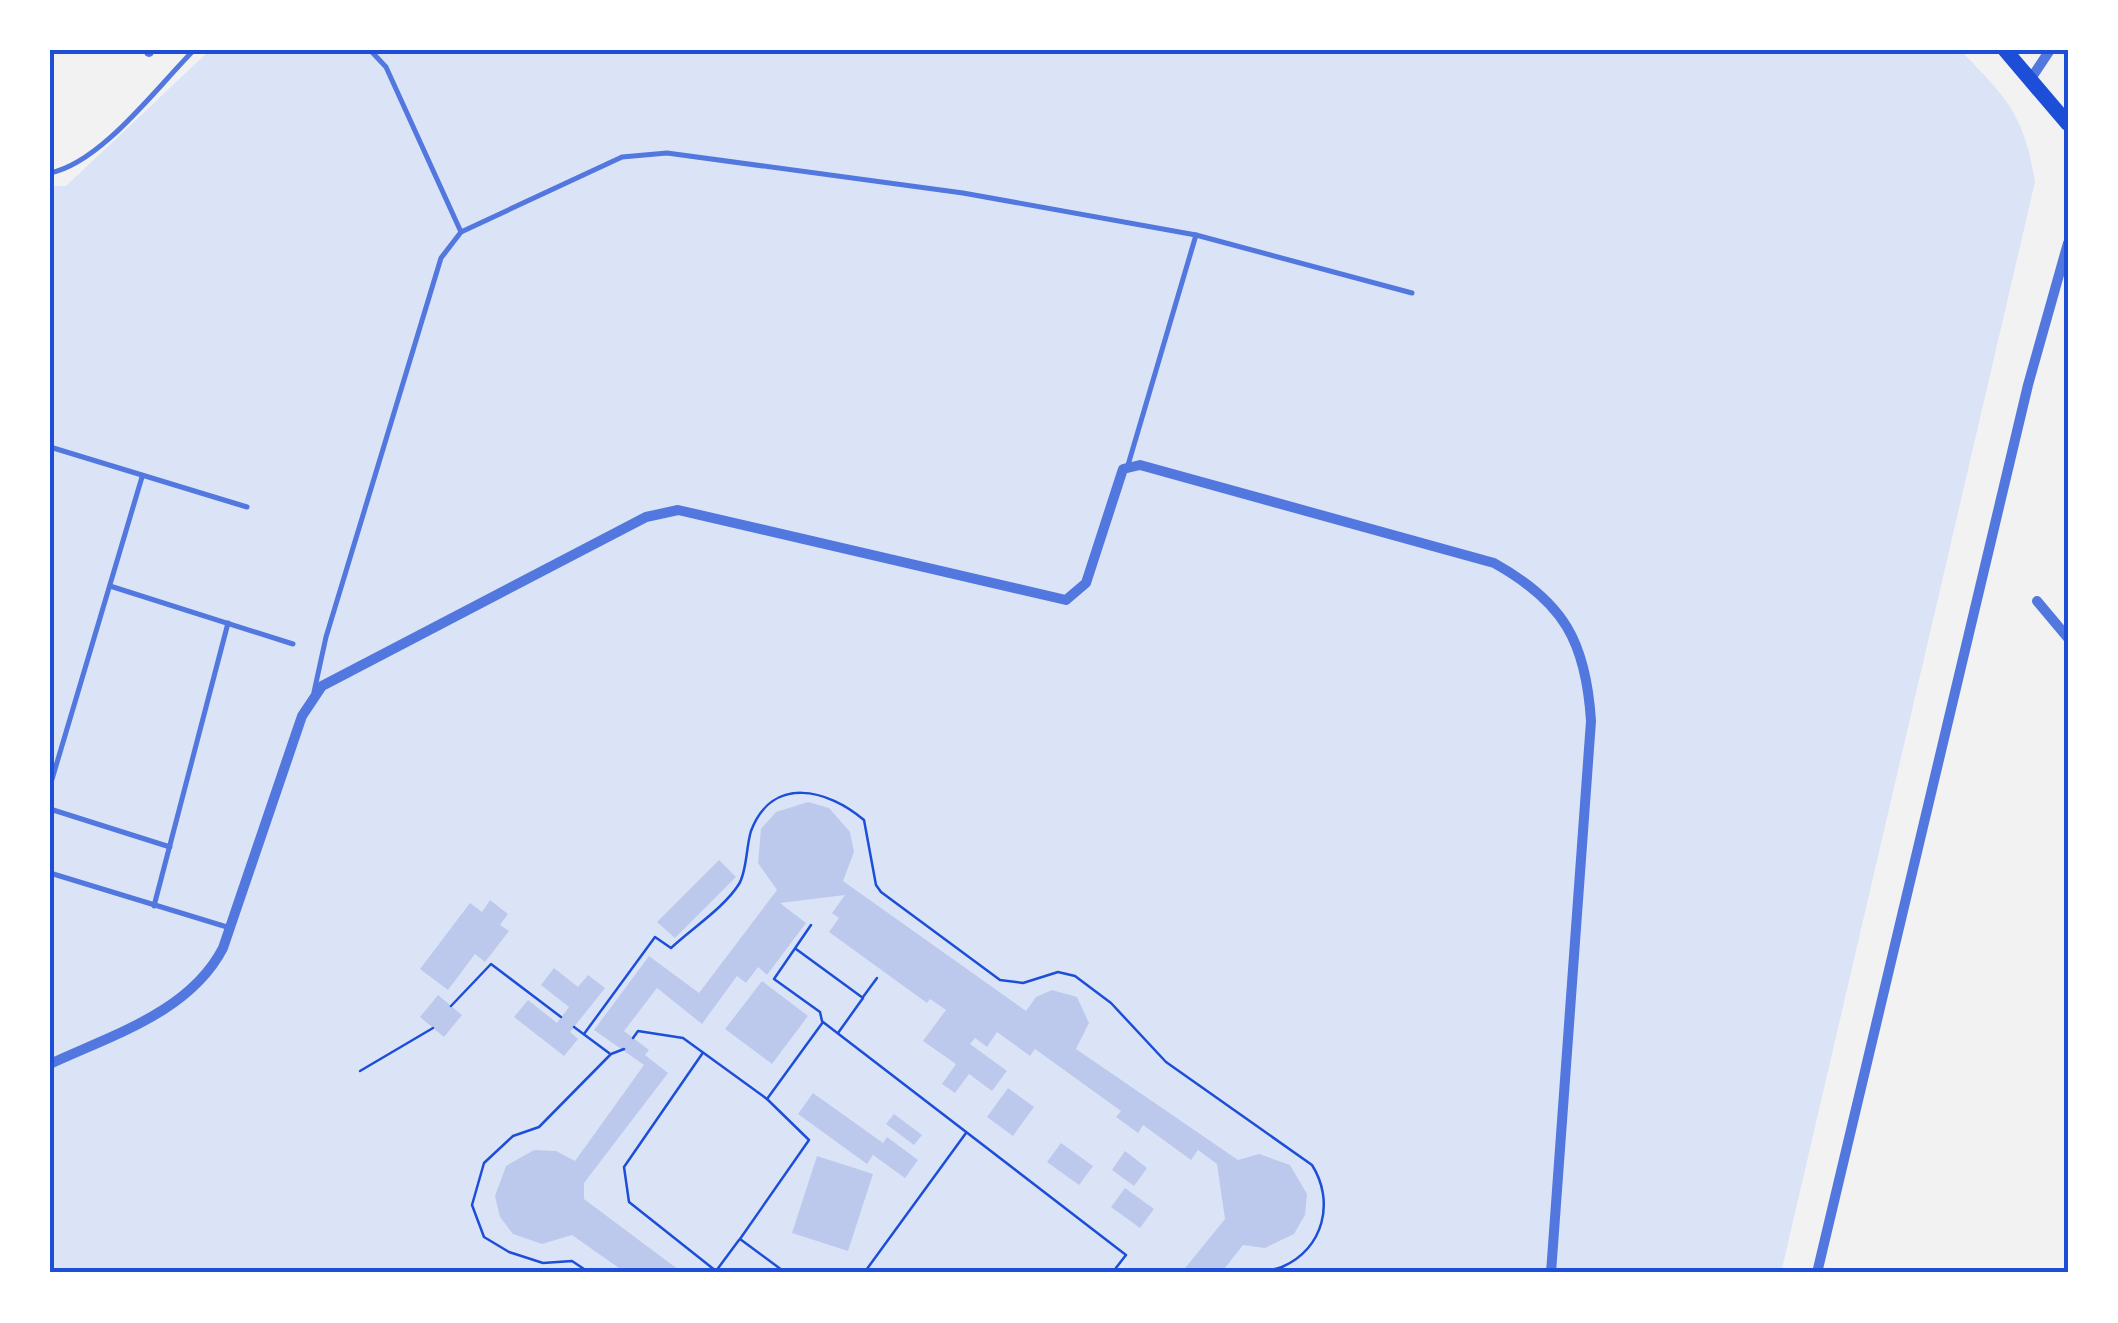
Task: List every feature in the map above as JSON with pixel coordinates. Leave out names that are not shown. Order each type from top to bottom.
[{"type":"main road","points":[[2005,50],[2068,124]]},
{"type":"street","points":[[2030,80],[2050,50]]},
{"type":"street","points":[[1817,1273],[2023,404],[2068,244]]},
{"type":"street","points":[[50,1064],[176,1002],[206,976],[230,928],[302,716],[314,693],[666,511],[697,512],[1066,600],[1086,582],[1119,477],[1128,465],[1494,563],[1542,595],[1574,635],[1588,679],[1591,720],[1551,1273]]},
{"type":"street","points":[[2037,601],[2068,638]]},
{"type":"lane","points":[[50,173],[75,166],[95,151],[194,50]]},
{"type":"lane","points":[[370,50],[386,67],[460,232]]},
{"type":"lane","points":[[314,693],[326,637],[441,258],[460,232],[622,157],[648,153],[963,192],[1196,235],[1412,293]]},
{"type":"lane","points":[[1128,465],[1196,235]]},
{"type":"lane","points":[[50,447],[247,507]]},
{"type":"lane","points":[[50,786],[142,477]]},
{"type":"lane","points":[[110,586],[293,644]]},
{"type":"lane","points":[[154,906],[228,623]]},
{"type":"lane","points":[[50,809],[170,847]]},
{"type":"lane","points":[[50,873],[230,928]]},
{"type":"path","points":[[584,1034],[655,937],[670,948],[740,883],[752,831],[767,806],[795,792],[834,797],[864,820],[876,885],[882,892],[1000,980],[1023,984],[1058,972],[1075,976],[1111,1003],[1166,1062],[1312,1165],[1324,1184],[1327,1206],[1309,1250],[1280,1268],[1250,1273]]},
{"type":"path","points":[[811,925],[774,979],[820,1012],[822,1022],[1126,1255],[1112,1273]]},
{"type":"path","points":[[795,948],[863,998]]},
{"type":"path","points":[[451,1006],[491,964],[562,1017]]},
{"type":"path","points":[[838,1034],[877,978]]},
{"type":"path","points":[[767,1099],[822,1022]]},
{"type":"path","points":[[574,1027],[610,1054]]},
{"type":"path","points":[[360,1071],[433,1028]]},
{"type":"path","points":[[633,1038],[638,1031],[683,1038],[767,1099],[810,1140],[716,1271],[628,1202],[624,1167],[703,1053]]},
{"type":"path","points":[[590,1273],[572,1261],[543,1264],[484,1237],[472,1205],[484,1163],[512,1136],[539,1127],[556,1104],[610,1054],[624,1049]]},
{"type":"path","points":[[864,1273],[966,1132]]},
{"type":"path","points":[[740,1239],[786,1273]]},
{"type":"shaded area","points":[[210,50],[1960,50],[1990,81],[2019,123],[2035,182],[1781,1273],[50,1273],[50,186],[66,186]]},
{"type":"building","points":[[808,802],[829,808],[850,832],[854,852],[843,881],[1026,1011],[1036,997],[1052,990],[1077,997],[1089,1023],[1076,1049],[1238,1160],[1259,1154],[1290,1165],[1307,1194],[1305,1215],[1294,1234],[1265,1248],[1243,1245],[1221,1273],[1181,1273],[1225,1219],[1217,1164],[1198,1150],[1191,1160],[1143,1125],[1138,1133],[1116,1117],[1121,1111],[1035,1049],[1030,1056],[997,1032],[987,1047],[975,1038],[970,1044],[1007,1071],[992,1091],[969,1074],[955,1093],[942,1084],[956,1064],[923,1041],[946,1010],[930,999],[927,1003],[829,932],[839,918],[832,913],[845,895],[780,903],[806,923],[767,975],[758,967],[746,983],[737,976],[702,1024],[657,988],[624,1031],[649,1050],[645,1055],[668,1073],[584,1183],[584,1199],[683,1273],[626,1273],[572,1235],[542,1244],[513,1234],[500,1217],[495,1196],[506,1166],[534,1150],[556,1151],[575,1161],[644,1065],[594,1030],[649,956],[699,993],[777,890],[758,863],[761,829],[776,812]]},
{"type":"building","points":[[719,860],[736,877],[675,938],[657,922]]},
{"type":"building","points":[[490,900],[508,914],[500,925],[509,931],[485,962],[475,954],[448,990],[420,969],[470,903],[482,912]]},
{"type":"building","points":[[554,968],[578,987],[588,975],[605,988],[570,1032],[578,1039],[564,1056],[514,1017],[528,1000],[557,1023],[569,1007],[541,985]]},
{"type":"building","points":[[762,981],[808,1016],[772,1064],[725,1029]]},
{"type":"building","points":[[438,995],[462,1015],[444,1037],[420,1017]]},
{"type":"building","points":[[1008,1088],[1034,1107],[1013,1136],[987,1117]]},
{"type":"building","points":[[813,1093],[883,1143],[887,1137],[918,1160],[905,1178],[873,1155],[867,1164],[798,1114]]},
{"type":"building","points":[[894,1114],[922,1135],[914,1145],[886,1124]]},
{"type":"building","points":[[1061,1143],[1093,1166],[1079,1185],[1047,1162]]},
{"type":"building","points":[[1125,1151],[1147,1168],[1134,1186],[1112,1170]]},
{"type":"building","points":[[817,1156],[873,1174],[848,1251],[792,1233]]},
{"type":"building","points":[[1125,1188],[1154,1209],[1140,1228],[1111,1207]]}]
